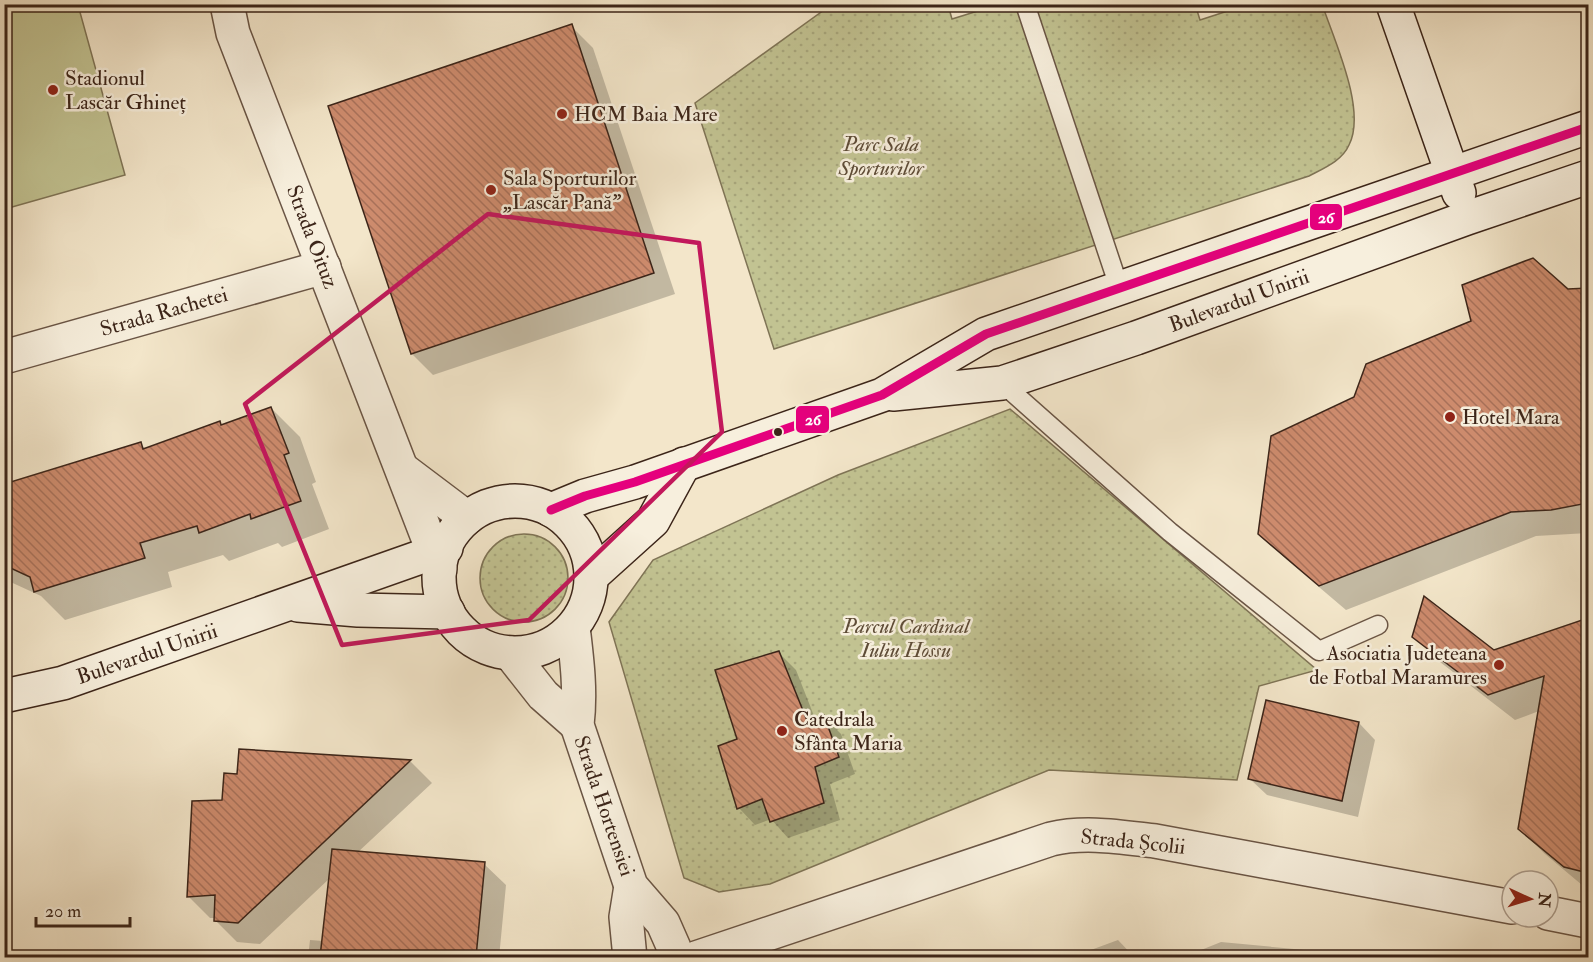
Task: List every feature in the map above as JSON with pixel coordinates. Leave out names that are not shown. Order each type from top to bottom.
[{"type":"main road","name":"Strada Oituz","points":[[227,4],[233,33],[402,469],[440,556]]},
{"type":"main road","points":[[1394,4],[1467,218]]},
{"type":"main road","name":"Bulevardul Unirii","points":[[552,510],[585,496],[634,482],[882,395],[986,333],[1588,127]]},
{"type":"main road","name":"Bulevardul Unirii","points":[[882,395],[1002,383],[1147,334],[1467,218],[1588,177]]},
{"type":"main road","name":"Strada Rachetei","points":[[4,357],[324,267]]},
{"type":"main road","points":[[592,576],[653,521],[684,464]]},
{"type":"main road","points":[[402,469],[467,518]]},
{"type":"main road","points":[[508,501],[531,502],[552,510],[568,521],[581,537],[589,556],[592,576],[586,603],[573,627],[550,645],[537,650],[510,653],[490,649],[473,641],[458,628],[447,612],[441,595],[440,556],[452,534],[467,518],[486,506],[508,501]]},
{"type":"main road","name":"Bulevardul Unirii","points":[[4,696],[63,683],[287,604],[440,556]]},
{"type":"main road","name":"Bulevardul Unirii","points":[[287,604],[358,610],[447,612]]},
{"type":"main road","name":"Strada Hortensiei","points":[[573,627],[579,676],[580,702],[577,725],[632,886],[687,954]]},
{"type":"main road","name":"Strada Hortensiei","points":[[510,653],[543,695],[577,725]]},
{"type":"main road","name":"Strada Școlii","points":[[637,957],[650,948],[662,946],[687,954],[1067,835],[1114,836],[1155,841],[1500,904]]},
{"type":"main road","name":"Strada Hortensiei","points":[[630,957],[626,917],[632,886]]},
{"type":"main road","points":[[1560,915],[1588,921]]},
{"type":"lane","points":[[1025,4],[1119,287]]},
{"type":"lane","points":[[1002,383],[1170,532],[1319,651],[1378,626]]},
{"type":"highlighted area","points":[[488,214],[699,243],[722,432],[529,620],[342,645],[245,404]]},
{"type":"green space","name":"Stadionul Lascăr Ghineț","points":[[5,4],[78,5],[125,175],[5,209]]},
{"type":"green space","name":"Parc Sala Sporturilor","points":[[1195,4],[1200,20],[1246,5],[1322,4],[1341,55],[1352,94],[1354,130],[1349,145],[1342,155],[1332,164],[1309,176],[774,349],[695,103],[831,5],[948,5],[952,19],[997,5]]},
{"type":"green space","name":"Parcul Cardinal Iuliu Hossu","points":[[1010,409],[1317,670],[1259,686],[1237,780],[1049,770],[770,884],[719,892],[684,878],[609,622],[653,560],[838,475]]},
{"type":"green space","points":[[524,534],[541,538],[555,547],[564,561],[568,578],[564,595],[555,609],[541,618],[524,622],[507,618],[493,609],[484,595],[480,578],[484,561],[493,547],[507,538]]},
{"type":"building","name":"Sala Sporturilor „Lascăr Pană”","points":[[572,24],[654,273],[411,354],[328,106]]},
{"type":"building","name":"Hotel Mara","points":[[1533,258],[1568,289],[1588,288],[1588,503],[1551,510],[1511,512],[1319,586],[1258,534],[1271,436],[1354,397],[1366,364],[1471,321],[1462,285]]},
{"type":"building","points":[[271,407],[289,453],[284,455],[301,501],[251,519],[250,514],[199,533],[197,526],[140,543],[145,558],[34,592],[30,577],[4,565],[4,484],[141,442],[143,449],[220,421],[221,425]]},
{"type":"building","points":[[1424,596],[1494,650],[1588,618],[1588,873],[1564,867],[1518,829],[1544,676],[1488,695],[1412,637]]},
{"type":"building","name":"Catedrala Sfânta Maria","points":[[779,651],[808,723],[824,715],[839,757],[815,767],[824,803],[770,822],[762,799],[737,809],[718,746],[737,739],[715,670]]},
{"type":"building","points":[[1266,700],[1359,722],[1342,801],[1248,779]]},
{"type":"building","points":[[239,749],[411,760],[238,923],[214,921],[215,895],[187,897],[192,801],[222,800],[224,773],[237,774]]},
{"type":"building","points":[[332,849],[485,862],[476,957],[320,957]]},
{"type":"transit line","name":"26","points":[[551,510],[585,496],[635,482],[882,395],[986,334],[1588,127]]},
{"type":"place","name":"Stadionul Lascăr Ghineț","points":[[53,90]]},
{"type":"place","name":"HCM Baia Mare","points":[[562,114]]},
{"type":"place","name":"Sala Sporturilor „Lascăr Pană”","points":[[491,190]]},
{"type":"place","name":"Hotel Mara","points":[[1450,417]]},
{"type":"place","name":"Asociatia Judeteana de Fotbal Maramures","points":[[1499,665]]},
{"type":"place","name":"Catedrala Sfânta Maria","points":[[782,731]]}]
